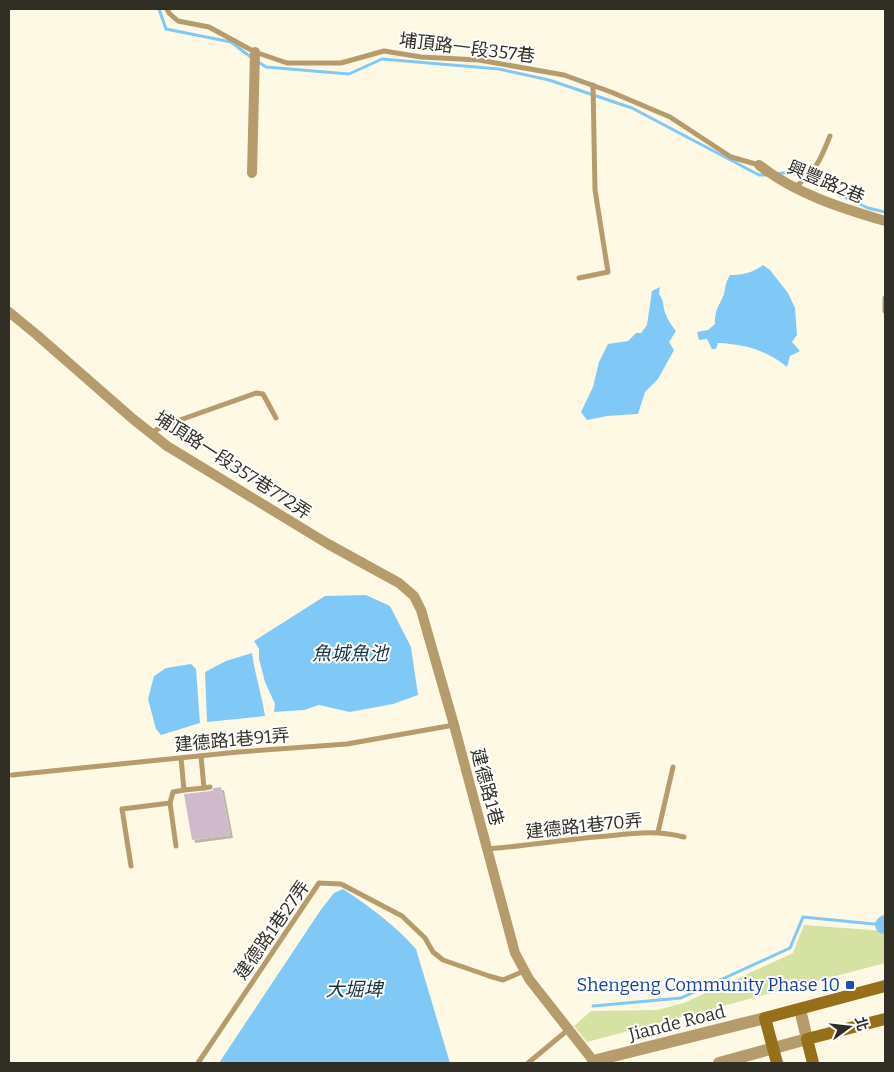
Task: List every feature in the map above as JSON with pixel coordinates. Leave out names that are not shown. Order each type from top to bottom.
[{"type":"main road","name":"Jiande Road","points":[[765,1018],[885,986]]},
{"type":"main road","points":[[765,1018],[777,1063]]},
{"type":"main road","points":[[814,1063],[807,1039],[885,1019]]},
{"type":"street","points":[[252,173],[255,52]]},
{"type":"street","name":"興豐路2巷","points":[[759,165],[774,177],[794,188],[848,210],[885,221]]},
{"type":"street","name":"埔頂路一段357巷772弄","points":[[9,312],[150,433],[190,460],[328,544]]},
{"type":"street","name":"建德路1巷","points":[[328,544],[399,583],[414,596],[421,610],[454,725],[515,952],[524,971],[594,1062]]},
{"type":"street","points":[[719,1063],[807,1039],[800,1009]]},
{"type":"street","name":"Jiande Road","points":[[594,1062],[765,1018]]},
{"type":"lane","name":"埔頂路一段357巷","points":[[167,9],[169,14],[178,21],[209,27],[255,52],[287,63],[341,63],[384,52],[422,57],[478,60],[564,75],[593,85],[670,118],[731,157],[759,165]]},
{"type":"lane","points":[[579,278],[608,272],[595,190],[593,85]]},
{"type":"lane","points":[[794,188],[809,176],[820,162],[830,136]]},
{"type":"lane","points":[[885,298],[885,311]]},
{"type":"lane","points":[[150,433],[163,426],[256,392],[263,394],[276,418]]},
{"type":"lane","name":"建德路1巷91弄","points":[[12,775],[201,756],[347,744],[454,725]]},
{"type":"lane","points":[[176,846],[170,803],[173,792],[207,787],[201,756]]},
{"type":"lane","points":[[181,758],[184,790]]},
{"type":"lane","points":[[658,832],[673,767]]},
{"type":"lane","points":[[131,866],[122,810],[170,803]]},
{"type":"lane","name":"建德路1巷70弄","points":[[487,849],[567,839],[658,832],[684,837]]},
{"type":"lane","name":"建德路1巷27弄","points":[[198,1063],[319,883],[341,884],[402,916],[424,938],[433,952],[443,960],[503,980],[524,971]]},
{"type":"lane","points":[[528,1063],[569,1029]]},
{"type":"green space","points":[[804,925],[885,931],[885,963],[587,1042],[574,1026],[591,1011],[657,1010],[684,1003],[793,953]]},
{"type":"water","points":[[763,265],[770,270],[788,293],[795,308],[797,335],[792,342],[800,351],[790,356],[787,367],[763,352],[746,347],[718,343],[716,349],[712,349],[707,339],[699,340],[697,332],[708,330],[715,324],[717,311],[730,275],[747,273]]},
{"type":"water","points":[[660,287],[659,294],[663,301],[665,312],[676,331],[669,342],[674,350],[658,379],[645,392],[638,414],[607,416],[587,420],[581,412],[593,387],[599,362],[608,344],[628,341],[636,333],[641,333],[647,325],[652,291]]},
{"type":"water","name":"魚城魚池","points":[[366,595],[390,606],[411,647],[418,695],[393,704],[350,712],[319,705],[304,710],[274,712],[275,704],[265,682],[259,659],[259,649],[254,641],[325,596]]},
{"type":"water","points":[[252,653],[265,716],[207,722],[205,672],[226,661]]},
{"type":"water","points":[[191,664],[196,669],[200,723],[161,735],[156,729],[148,699],[154,676],[166,668]]},
{"type":"water","name":"大堀埤","points":[[343,889],[382,917],[416,949],[450,1063],[219,1063],[320,911],[334,893]]},
{"type":"building","points":[[221,787],[230,835],[192,840],[184,794],[211,791],[214,788]]},
{"type":"waterway","points":[[159,9],[166,29],[231,42],[252,58]]},
{"type":"waterway","points":[[257,61],[266,67],[349,74],[382,59],[499,69],[549,80],[632,108],[759,175],[768,175]]},
{"type":"waterway","points":[[776,174],[790,172],[868,208],[885,212]]},
{"type":"waterway","points":[[593,1006],[681,998],[790,948],[803,917],[884,925]]},
{"type":"place","name":"Shengeng Community Phase 10","points":[[850,985]]}]
